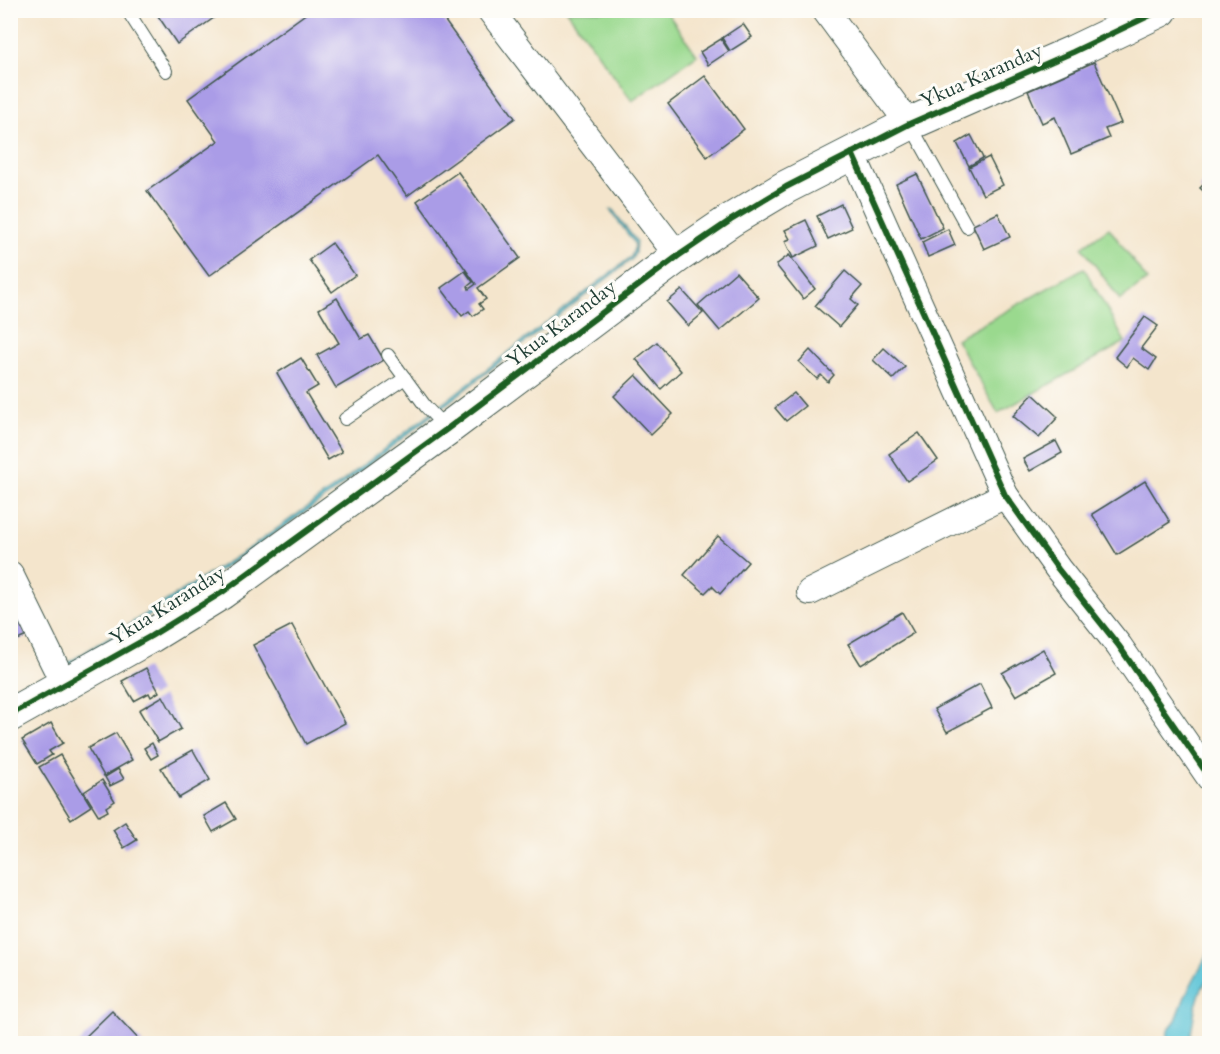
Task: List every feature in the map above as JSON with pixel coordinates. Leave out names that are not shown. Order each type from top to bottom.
[{"type":"street","points":[[490,10],[678,256]]},
{"type":"street","points":[[825,10],[909,124]]},
{"type":"street","name":"Ykua Karanday","points":[[10,715],[65,686],[220,593],[447,429],[678,256],[786,187],[909,124],[1073,52],[1161,10]]},
{"type":"street","points":[[852,153],[1005,495],[1058,569],[1119,646],[1209,778]]},
{"type":"street","points":[[810,592],[1005,495]]},
{"type":"street","points":[[10,574],[65,686]]},
{"type":"lane","points":[[127,10],[166,71]]},
{"type":"lane","points":[[909,124],[967,227]]},
{"type":"lane","points":[[388,355],[426,407],[447,429]]},
{"type":"lane","points":[[345,419],[405,378]]},
{"type":"green space","points":[[567,11],[666,11],[697,55],[632,101]]},
{"type":"green space","points":[[1109,228],[1147,280],[1120,300],[1082,247]]},
{"type":"green space","points":[[1084,268],[1125,342],[998,413],[956,339]]},
{"type":"water","points":[[612,209],[636,241],[635,253],[632,259],[335,491],[249,552],[70,666],[68,663],[247,550],[334,488],[631,257],[635,246],[610,210]]},
{"type":"water","points":[[1209,951],[1209,977],[1202,988],[1195,1009],[1190,1040],[1187,1043],[1167,1043],[1168,1030],[1176,1020],[1186,994]]},
{"type":"building","points":[[154,10],[225,10],[177,44]]},
{"type":"building","points":[[311,10],[437,10],[515,118],[407,196],[378,155],[209,276],[147,191],[218,141],[188,99]]},
{"type":"building","points":[[743,24],[752,37],[730,51],[722,38]]},
{"type":"building","points":[[721,39],[729,51],[708,65],[700,52]]},
{"type":"building","points":[[1094,62],[1121,123],[1105,129],[1109,138],[1071,154],[1055,117],[1042,123],[1028,91]]},
{"type":"building","points":[[705,76],[744,129],[707,157],[668,104]]},
{"type":"building","points":[[971,135],[983,158],[969,166],[957,143]]},
{"type":"building","points":[[989,157],[1003,185],[983,195],[969,167]]},
{"type":"building","points":[[458,172],[520,258],[478,288],[486,299],[479,304],[483,309],[473,316],[469,311],[462,316],[441,288],[465,271],[473,282],[468,286],[469,289],[476,284],[417,201]]},
{"type":"building","points":[[917,174],[943,228],[921,239],[896,184]]},
{"type":"building","points":[[1210,178],[1210,197],[1200,188]]},
{"type":"building","points":[[841,204],[852,228],[828,239],[817,216]]},
{"type":"building","points":[[998,213],[1010,237],[984,249],[973,225]]},
{"type":"building","points":[[806,220],[818,246],[793,258],[785,241],[790,239],[785,230]]},
{"type":"building","points":[[948,229],[955,245],[928,257],[922,242]]},
{"type":"building","points":[[332,243],[355,275],[332,292],[309,260]]},
{"type":"building","points":[[789,255],[815,289],[803,299],[776,265]]},
{"type":"building","points":[[845,271],[862,286],[851,299],[858,305],[839,327],[815,306]]},
{"type":"building","points":[[736,272],[759,298],[720,331],[698,305]]},
{"type":"building","points":[[682,290],[703,313],[688,326],[667,302]]},
{"type":"building","points":[[337,298],[361,339],[369,335],[384,360],[336,388],[317,355],[339,343],[319,309]]},
{"type":"building","points":[[1145,317],[1158,326],[1141,348],[1156,359],[1149,370],[1133,358],[1127,367],[1115,357]]},
{"type":"building","points":[[657,342],[681,371],[661,389],[636,359]]},
{"type":"building","points":[[884,348],[905,367],[893,379],[873,360]]},
{"type":"building","points":[[810,350],[834,375],[828,382],[821,375],[817,379],[799,362]]},
{"type":"building","points":[[301,358],[318,386],[306,393],[342,452],[328,460],[277,373]]},
{"type":"building","points":[[636,375],[673,414],[651,435],[614,396]]},
{"type":"building","points":[[794,393],[805,406],[786,421],[775,408]]},
{"type":"building","points":[[1033,394],[1058,417],[1039,438],[1013,416]]},
{"type":"building","points":[[919,433],[938,460],[907,481],[889,454]]},
{"type":"building","points":[[1056,441],[1062,453],[1030,471],[1023,459]]},
{"type":"building","points":[[1145,481],[1170,522],[1117,555],[1092,514]]},
{"type":"building","points":[[718,536],[748,562],[720,594],[712,586],[705,593],[684,575]]},
{"type":"building","points":[[10,598],[27,636],[10,643]]},
{"type":"building","points":[[902,612],[914,633],[861,665],[848,644]]},
{"type":"building","points":[[292,625],[345,723],[306,744],[253,645]]},
{"type":"building","points":[[1043,649],[1056,673],[1016,696],[1002,673]]},
{"type":"building","points":[[146,668],[159,692],[151,697],[149,693],[134,701],[122,681]]},
{"type":"building","points":[[980,684],[992,708],[947,732],[934,709]]},
{"type":"building","points":[[163,696],[181,729],[158,742],[139,710]]},
{"type":"building","points":[[51,723],[63,743],[49,751],[52,755],[37,764],[22,740]]},
{"type":"building","points":[[116,733],[132,760],[104,776],[88,748]]},
{"type":"building","points":[[152,743],[158,755],[151,759],[144,748]]},
{"type":"building","points":[[193,750],[210,780],[179,798],[161,768]]},
{"type":"building","points":[[60,755],[91,806],[71,819],[39,767]]},
{"type":"building","points":[[118,769],[124,779],[110,786],[105,777]]},
{"type":"building","points":[[102,780],[115,801],[106,807],[108,811],[99,816],[84,792]]},
{"type":"building","points":[[226,803],[236,819],[213,832],[204,816]]},
{"type":"building","points":[[125,822],[137,840],[124,848],[113,830]]},
{"type":"building","points":[[112,1011],[143,1044],[78,1044]]},
{"type":"cycle path","points":[[10,715],[151,636],[221,593],[447,429],[678,256],[731,220],[786,187],[909,124],[1073,52],[1161,10]]},
{"type":"cycle path","points":[[852,153],[1005,495],[1058,569],[1119,646],[1210,778]]}]
